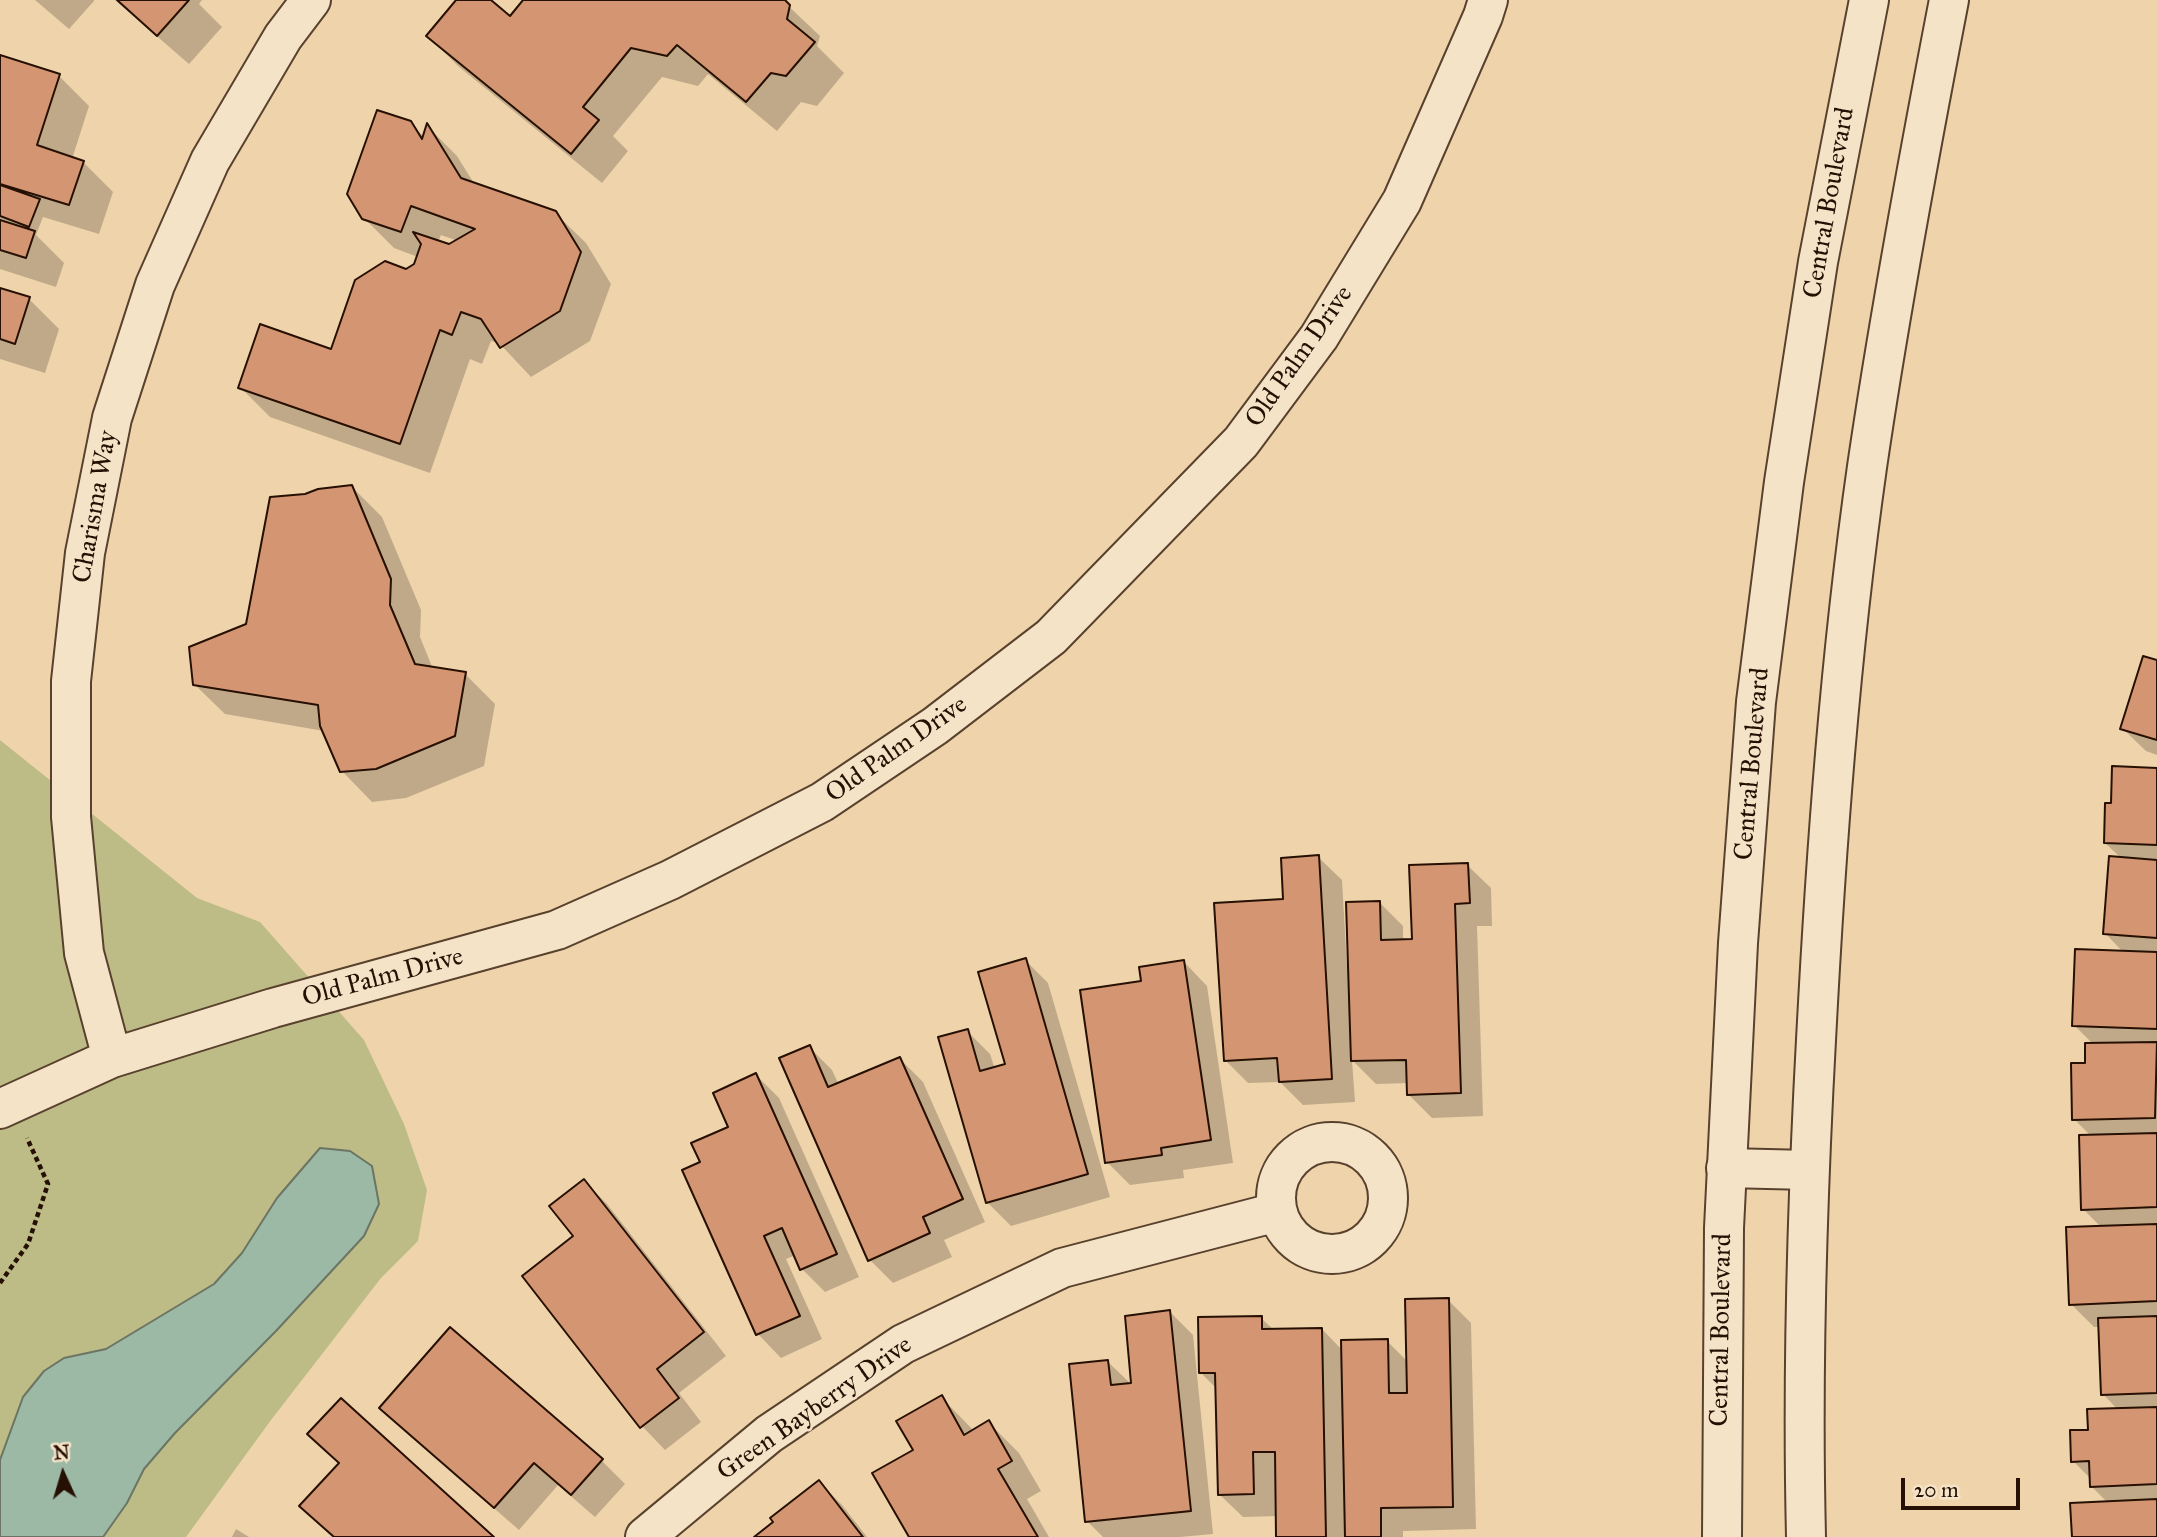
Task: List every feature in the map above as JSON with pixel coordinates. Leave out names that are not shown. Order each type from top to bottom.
[{"type":"street","name":"Charisma Way","points":[[112,1058],[84,953],[71,817],[71,681],[85,553],[112,418],[155,285],[210,161],[283,37],[311,0]]},
{"type":"street","name":"Old Palm Drive","points":[[12,1121],[112,1058],[273,1008],[557,930],[670,880],[822,802],[935,726],[1051,637],[1241,442],[1319,337],[1402,201],[1488,0]]},
{"type":"street","name":"Central Boulevard","points":[[1722,1537],[1722,1322],[1726,1168],[1738,943],[1758,688],[1784,481],[1818,262],[1869,0]]},
{"type":"street","points":[[1806,1537],[1804,1469],[1809,1170],[1821,930],[1840,689],[1867,468],[1902,249],[1949,0]]},
{"type":"street","points":[[1726,1168],[1809,1170]]},
{"type":"street","name":"Green Bayberry Drive","points":[[645,1537],[769,1434],[903,1344],[1062,1268],[1277,1212]]},
{"type":"path","points":[[0,1283],[28,1244],[48,1184],[12,1121]]},
{"type":"shaded area","points":[[0,740],[197,898],[260,922],[364,1040],[404,1124],[427,1190],[418,1241],[381,1278],[271,1420],[186,1537],[0,1537]]},
{"type":"shaded area","points":[[320,1148],[350,1151],[372,1166],[379,1204],[364,1236],[276,1331],[175,1433],[144,1469],[127,1503],[103,1537],[0,1537],[0,1460],[23,1397],[44,1371],[64,1358],[106,1349],[214,1284],[242,1253],[277,1198]]},
{"type":"building","points":[[117,0],[189,0],[157,36]]},
{"type":"building","points":[[456,0],[491,0],[510,16],[523,0],[785,0],[790,5],[787,19],[815,42],[786,76],[771,73],[746,102],[677,45],[667,56],[631,48],[583,107],[599,120],[571,154],[426,36]]},
{"type":"building","points":[[0,55],[60,74],[37,145],[84,161],[69,205],[0,184]]},
{"type":"building","points":[[377,110],[411,121],[422,139],[427,123],[461,178],[556,211],[581,252],[560,311],[500,348],[481,319],[461,312],[452,335],[440,330],[400,444],[238,388],[260,324],[331,349],[355,280],[385,261],[406,269],[414,264],[421,244],[413,232],[449,244],[475,229],[411,206],[401,232],[362,219],[347,194]]},
{"type":"building","points":[[0,185],[40,199],[29,227],[0,216]]},
{"type":"building","points":[[0,220],[35,231],[26,258],[0,250]]},
{"type":"building","points":[[0,288],[30,297],[15,344],[0,339]]},
{"type":"building","points":[[352,485],[391,579],[390,605],[415,664],[466,672],[455,736],[376,769],[340,772],[320,726],[318,705],[193,685],[189,647],[246,624],[270,497]]},
{"type":"building","points":[[2143,656],[2157,660],[2157,740],[2120,729]]},
{"type":"building","points":[[2112,766],[2157,768],[2157,845],[2104,843],[2105,803],[2111,803]]},
{"type":"building","points":[[1319,855],[1332,1079],[1279,1082],[1277,1058],[1224,1061],[1214,903],[1283,899],[1281,858]]},
{"type":"building","points":[[2109,856],[2157,860],[2157,938],[2103,934]]},
{"type":"building","points":[[1468,863],[1470,903],[1455,904],[1461,1093],[1407,1095],[1406,1060],[1351,1061],[1346,902],[1380,901],[1381,940],[1412,939],[1409,865]]},
{"type":"building","points":[[2075,949],[2157,952],[2157,1029],[2072,1026]]},
{"type":"building","points":[[1026,958],[1088,1174],[986,1203],[938,1037],[968,1029],[980,1071],[1005,1064],[978,972]]},
{"type":"building","points":[[1184,960],[1211,1140],[1161,1148],[1162,1155],[1105,1163],[1080,990],[1141,981],[1139,967]]},
{"type":"building","points":[[2157,1042],[2155,1118],[2072,1120],[2071,1063],[2085,1063],[2085,1043]]},
{"type":"building","points":[[810,1045],[828,1087],[900,1057],[963,1199],[923,1217],[930,1233],[868,1261],[779,1058]]},
{"type":"building","points":[[756,1073],[837,1254],[800,1270],[782,1228],[764,1236],[800,1316],[756,1335],[682,1170],[700,1162],[691,1143],[728,1127],[713,1093]]},
{"type":"building","points":[[2157,1133],[2157,1207],[2081,1210],[2079,1135]]},
{"type":"building","points":[[584,1179],[704,1332],[657,1369],[679,1398],[640,1428],[522,1276],[573,1236],[549,1206]]},
{"type":"building","points":[[2157,1224],[2157,1301],[2069,1305],[2066,1227]]},
{"type":"building","points":[[1449,1298],[1453,1507],[1381,1508],[1381,1537],[1345,1537],[1341,1340],[1388,1339],[1389,1393],[1407,1393],[1405,1299]]},
{"type":"building","points":[[1170,1310],[1191,1511],[1085,1522],[1069,1364],[1108,1360],[1111,1385],[1131,1383],[1125,1316]]},
{"type":"building","points":[[1262,1316],[1262,1329],[1322,1328],[1326,1537],[1276,1537],[1275,1452],[1253,1452],[1254,1494],[1218,1495],[1215,1373],[1199,1373],[1198,1317]]},
{"type":"building","points":[[2157,1316],[2157,1393],[2101,1395],[2098,1318]]},
{"type":"building","points":[[450,1327],[603,1459],[571,1495],[534,1463],[494,1508],[379,1408]]},
{"type":"building","points":[[942,1395],[964,1435],[989,1420],[1012,1461],[998,1469],[1038,1537],[909,1537],[872,1473],[913,1450],[896,1421]]},
{"type":"building","points":[[341,1398],[494,1537],[334,1537],[299,1506],[339,1463],[307,1434]]},
{"type":"building","points":[[2157,1407],[2157,1484],[2090,1487],[2089,1461],[2071,1462],[2070,1430],[2088,1430],[2087,1409]]},
{"type":"building","points":[[819,1480],[863,1537],[754,1537],[773,1522],[770,1518]]},
{"type":"building","points":[[2157,1499],[2157,1537],[2072,1537],[2070,1503]]}]
